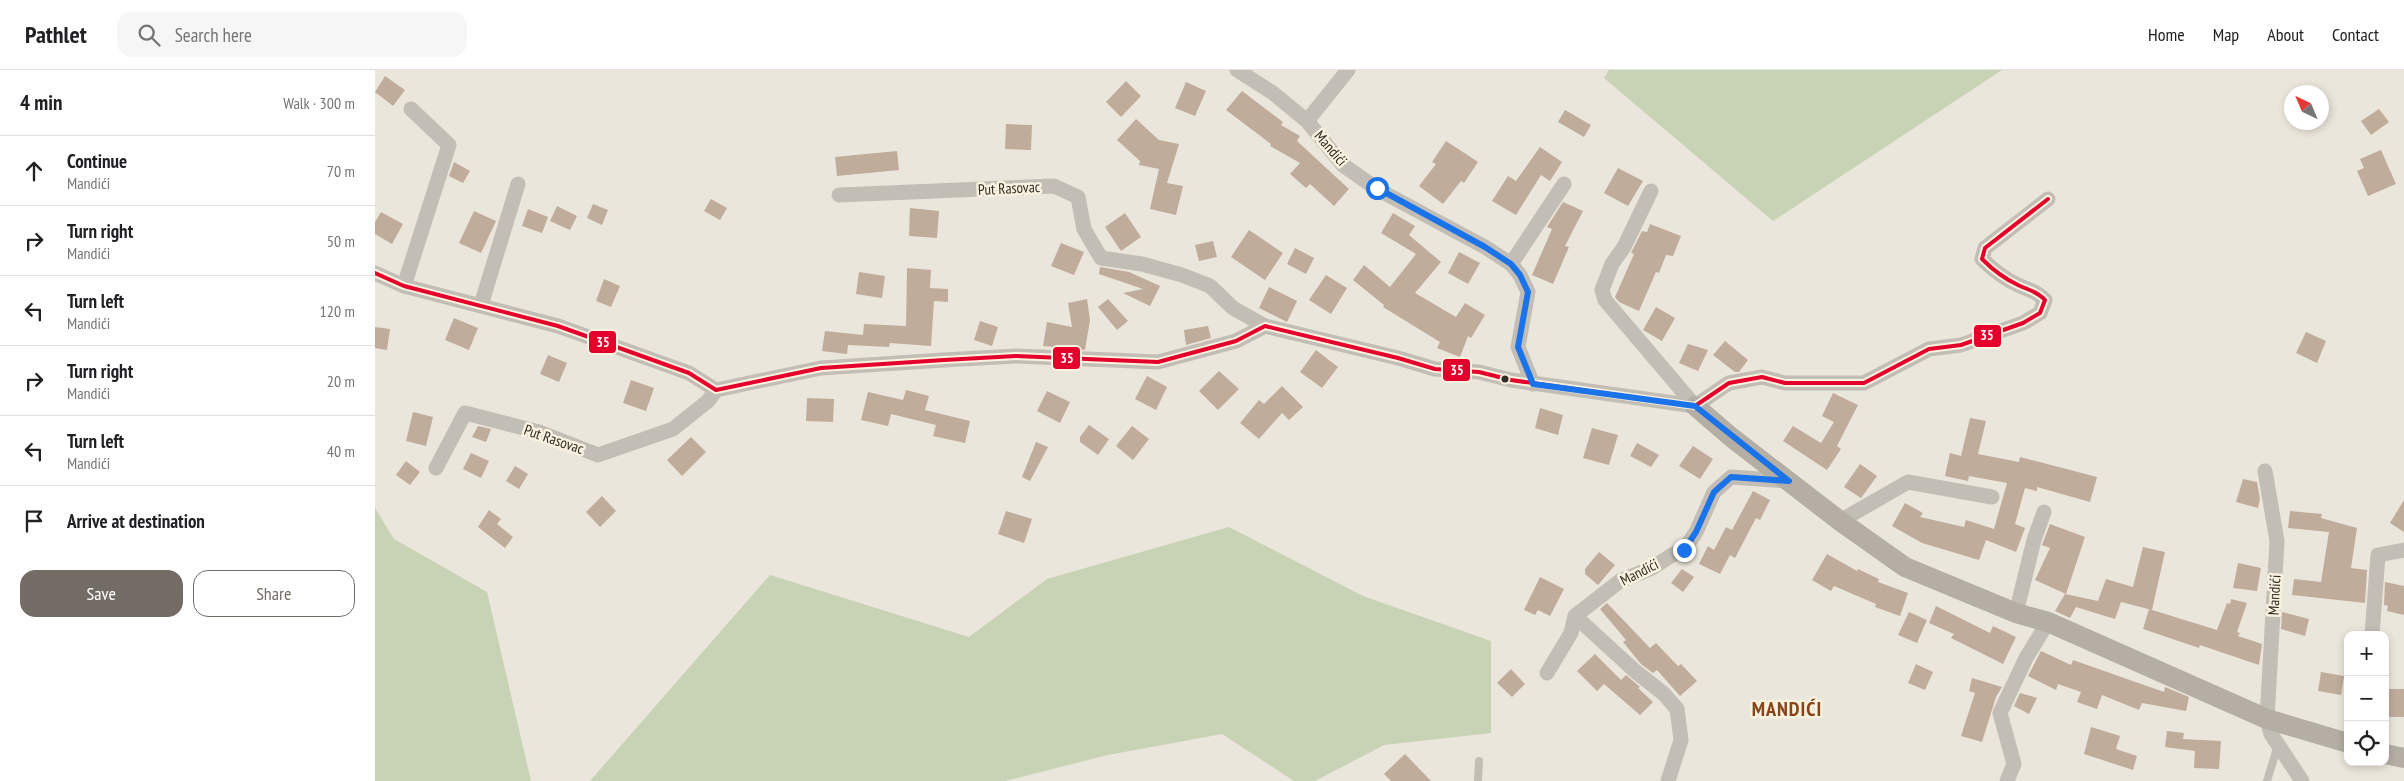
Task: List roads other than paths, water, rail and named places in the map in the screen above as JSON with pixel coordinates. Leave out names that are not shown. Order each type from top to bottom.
[{"type":"street","name":"Mandići","points":[[1237,70],[1273,93],[1307,121],[1343,166],[1377,188],[1485,247],[1511,264],[1520,275],[1528,292],[1518,347],[1533,384]]},
{"type":"street","name":"Mandići","points":[[1307,121],[1348,70]]},
{"type":"street","points":[[404,286],[449,145],[411,108]]},
{"type":"street","points":[[481,306],[518,184]]},
{"type":"street","points":[[1511,264],[1564,184]]},
{"type":"street","name":"Put Rasovac","points":[[839,195],[1054,186],[1077,197],[1085,229],[1101,258],[1142,264],[1182,275],[1210,286],[1233,308],[1265,326],[1435,369],[1479,372],[1533,384]]},
{"type":"street","points":[[1651,191],[1624,247],[1612,264],[1602,290],[1605,300],[1695,406],[1789,481],[1840,521],[1905,567],[2016,613],[2048,622],[2267,719],[2344,743]]},
{"type":"street","points":[[1533,384],[1695,406],[1729,383],[1762,377],[1785,383],[1864,383],[1929,350],[1961,345],[2000,333],[2040,313],[2045,300],[2039,293],[2017,285],[1990,267],[1983,259],[1985,248],[2048,199]]},
{"type":"street","points":[[375,273],[404,286],[558,326],[689,373],[716,390],[821,368],[944,360],[1016,356],[1158,362],[1237,341],[1265,326]]},
{"type":"street","name":"Put Rasovac","points":[[436,468],[465,413],[539,432],[598,455],[673,429],[708,401],[716,390]]},
{"type":"street","name":"Mandići","points":[[2265,471],[2277,541],[2267,719],[2271,734],[2302,781]]},
{"type":"street","name":"Mandići","points":[[1575,616],[1620,581],[1652,568],[1671,555],[1684,550],[1696,532],[1714,492],[1731,477],[1789,481]]},
{"type":"street","points":[[1840,521],[1908,482],[1992,497]]},
{"type":"street","points":[[2016,613],[2034,540],[2044,512]]},
{"type":"street","points":[[2372,631],[2378,554],[2404,550]]},
{"type":"street","points":[[1547,673],[1571,633],[1575,616],[1635,671],[1664,694],[1677,709],[1681,740],[1669,781]]},
{"type":"street","points":[[2007,781],[2014,764],[2000,713],[2026,658],[2048,622]]},
{"type":"street","points":[[2389,755],[2404,758]]},
{"type":"lane","points":[[2267,781],[2278,743]]},
{"type":"lane","points":[[1477,781],[1479,761]]},
{"type":"district","name":"MANDIĆI","points":[[1787,709]]}]
